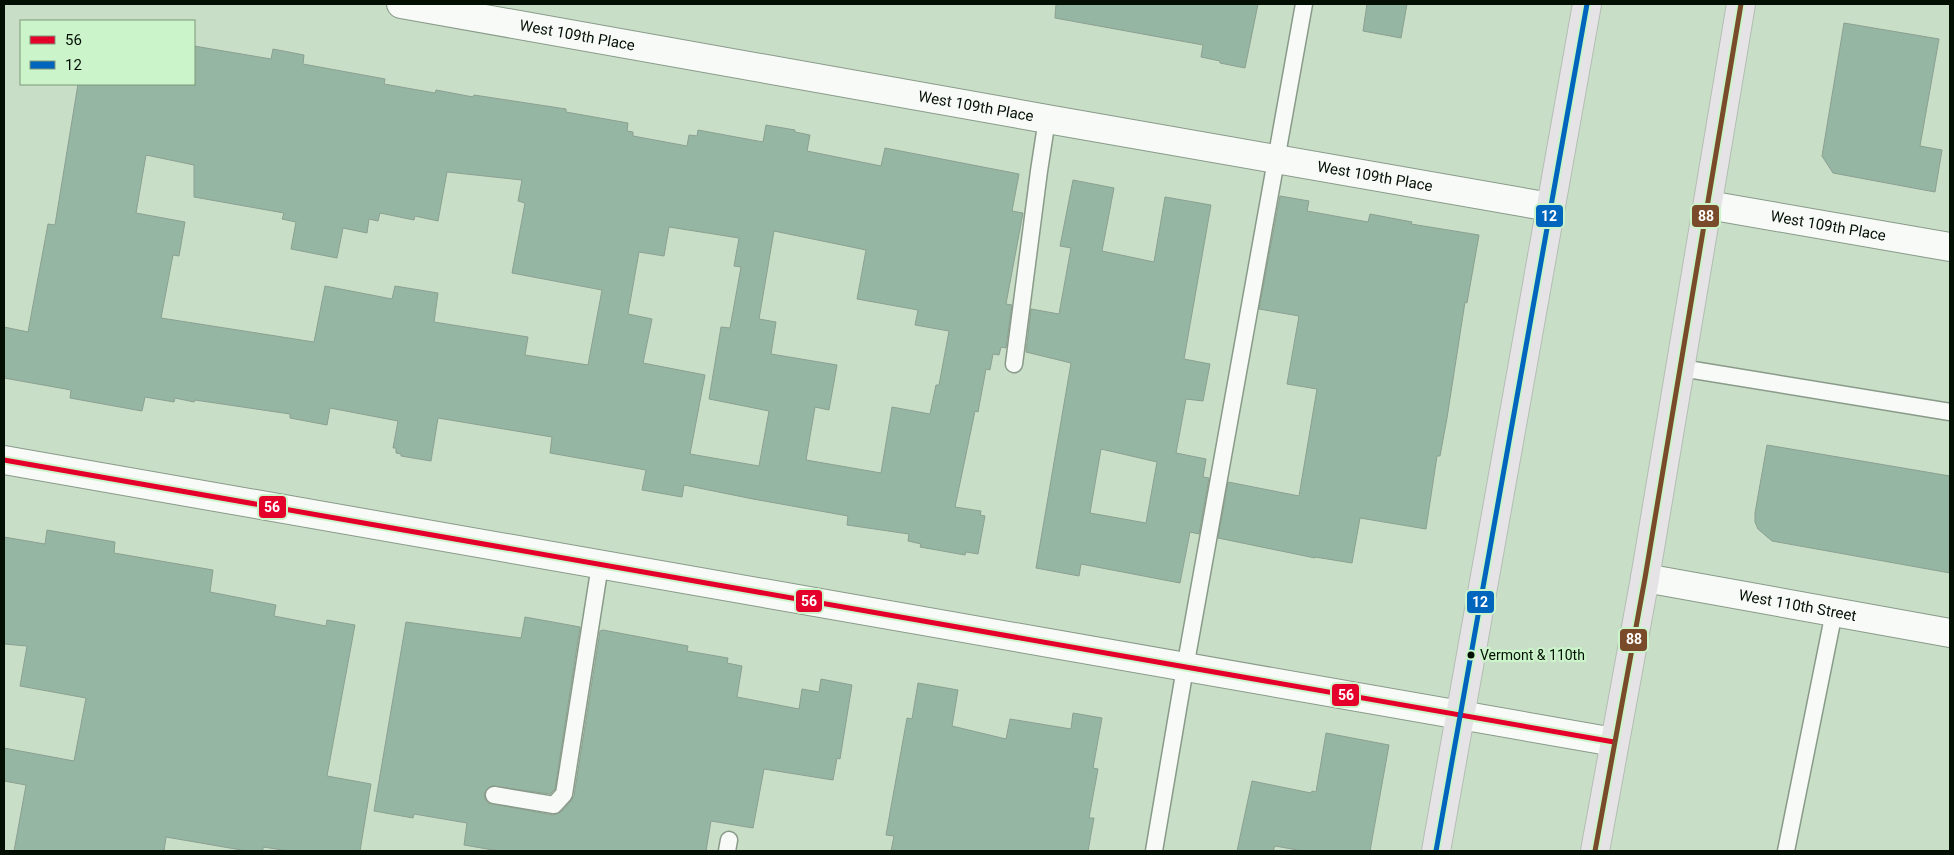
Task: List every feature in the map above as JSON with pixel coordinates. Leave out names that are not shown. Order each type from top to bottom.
[{"type":"main road","points":[[1436,851],[1587,4]]},
{"type":"main road","points":[[1595,851],[1645,578],[1741,4]]},
{"type":"street","name":"West 109th Place","points":[[401,4],[1550,207]]},
{"type":"street","name":"West 109th Place","points":[[1708,205],[1950,248]]},
{"type":"street","points":[[4,460],[1614,742]]},
{"type":"street","name":"West 110th Street","points":[[1645,578],[1950,633]]},
{"type":"lane","points":[[1154,851],[1304,4]]},
{"type":"lane","points":[[1014,364],[1047,119]]},
{"type":"lane","points":[[1681,368],[1950,412]]},
{"type":"lane","points":[[494,795],[554,805],[564,794],[600,565]]},
{"type":"lane","points":[[1786,851],[1834,612]]},
{"type":"building","points":[[1056,4],[1258,4],[1245,68],[1201,57],[1203,45],[1055,18]]},
{"type":"building","points":[[1367,4],[1407,4],[1401,38],[1363,31]]},
{"type":"building","points":[[1844,23],[1939,39],[1920,146],[1942,150],[1935,192],[1833,173],[1822,156]]},
{"type":"building","points":[[195,46],[271,59],[273,49],[304,55],[303,64],[385,79],[384,84],[435,93],[436,90],[473,97],[474,95],[566,109],[566,112],[628,123],[627,131],[633,132],[633,136],[687,146],[689,135],[697,136],[698,130],[763,142],[766,125],[795,130],[795,132],[810,135],[807,151],[881,166],[885,148],[1019,174],[1012,211],[1023,213],[1006,304],[1012,305],[1006,348],[1001,347],[999,355],[993,354],[990,370],[986,369],[978,412],[975,411],[955,507],[981,511],[980,515],[985,516],[978,554],[966,552],[965,555],[920,547],[921,544],[908,541],[909,534],[847,525],[848,516],[684,485],[682,497],[642,490],[646,470],[550,453],[552,437],[438,418],[431,461],[401,456],[401,454],[396,453],[396,448],[393,448],[398,421],[330,408],[327,425],[290,418],[290,414],[175,398],[174,402],[145,397],[142,411],[70,398],[71,390],[4,378],[4,327],[28,332],[48,224],[55,225],[78,85],[195,85]],"holes":[[[146,155],[194,165],[194,197],[284,213],[282,219],[296,222],[291,249],[337,258],[343,228],[367,233],[369,219],[378,221],[380,213],[414,220],[415,216],[438,221],[447,172],[522,180],[518,201],[525,203],[512,273],[602,290],[588,365],[525,355],[528,337],[434,322],[438,293],[395,286],[392,299],[325,286],[314,342],[161,318],[173,255],[179,256],[185,222],[136,213]],[[669,227],[739,238],[734,266],[741,267],[730,328],[721,327],[709,399],[769,411],[759,466],[690,454],[705,375],[643,363],[652,319],[628,314],[639,252],[664,256]],[[774,231],[866,250],[857,299],[918,310],[915,325],[949,331],[939,385],[936,385],[930,414],[892,407],[881,473],[806,460],[815,407],[829,410],[837,365],[771,354],[776,322],[759,319]]]},
{"type":"building","points":[[1073,180],[1114,188],[1102,251],[1154,262],[1165,197],[1211,205],[1184,359],[1210,364],[1203,401],[1186,399],[1176,453],[1206,459],[1203,477],[1209,478],[1199,534],[1190,532],[1180,583],[1081,564],[1079,576],[1036,568],[1071,363],[1026,352],[1031,309],[1059,314],[1071,248],[1060,246]],"holes":[[[1101,449],[1157,462],[1146,523],[1090,513]]]},
{"type":"building","points":[[1280,196],[1309,201],[1307,211],[1368,222],[1370,214],[1412,222],[1411,224],[1479,235],[1467,303],[1465,302],[1440,456],[1437,456],[1426,529],[1360,518],[1352,563],[1315,558],[1218,538],[1228,482],[1299,496],[1317,389],[1287,384],[1299,316],[1259,309]]},
{"type":"building","points":[[1767,445],[1950,476],[1950,573],[1772,541],[1758,529],[1755,522]]},
{"type":"building","points":[[47,530],[115,542],[114,553],[213,570],[210,592],[276,605],[274,616],[326,626],[327,620],[355,625],[327,776],[371,784],[360,851],[289,851],[263,847],[263,851],[247,851],[166,837],[164,851],[14,851],[26,785],[4,781],[4,748],[74,761],[86,698],[20,686],[27,646],[4,644],[4,537],[45,544]]},
{"type":"building","points":[[525,617],[580,627],[555,789],[550,794],[491,786],[484,793],[488,803],[553,815],[561,812],[571,801],[574,796],[600,631],[603,630],[688,646],[687,651],[728,658],[727,663],[742,666],[737,697],[799,709],[802,689],[819,692],[821,679],[852,685],[840,759],[837,758],[833,780],[764,769],[753,828],[711,821],[706,851],[499,851],[464,845],[467,823],[414,814],[413,818],[374,811],[406,622],[521,638]]},
{"type":"building","points":[[918,683],[958,690],[952,726],[1006,739],[1010,719],[1071,729],[1073,713],[1102,718],[1093,768],[1098,769],[1089,818],[1094,818],[1088,851],[891,851],[894,836],[886,835],[907,718],[912,719]]},
{"type":"building","points":[[1326,733],[1389,745],[1370,851],[1303,851],[1275,846],[1273,851],[1237,851],[1252,781],[1311,793],[1312,791],[1316,792]]},
{"type":"transit line","name":"12","points":[[1436,851],[1587,4]]},
{"type":"transit line","name":"88","points":[[1595,851],[1645,578],[1741,4]]},
{"type":"transit line","name":"56","points":[[4,460],[1614,742]]},
{"type":"place","name":"Vermont & 110th","points":[[1471,655]]}]
